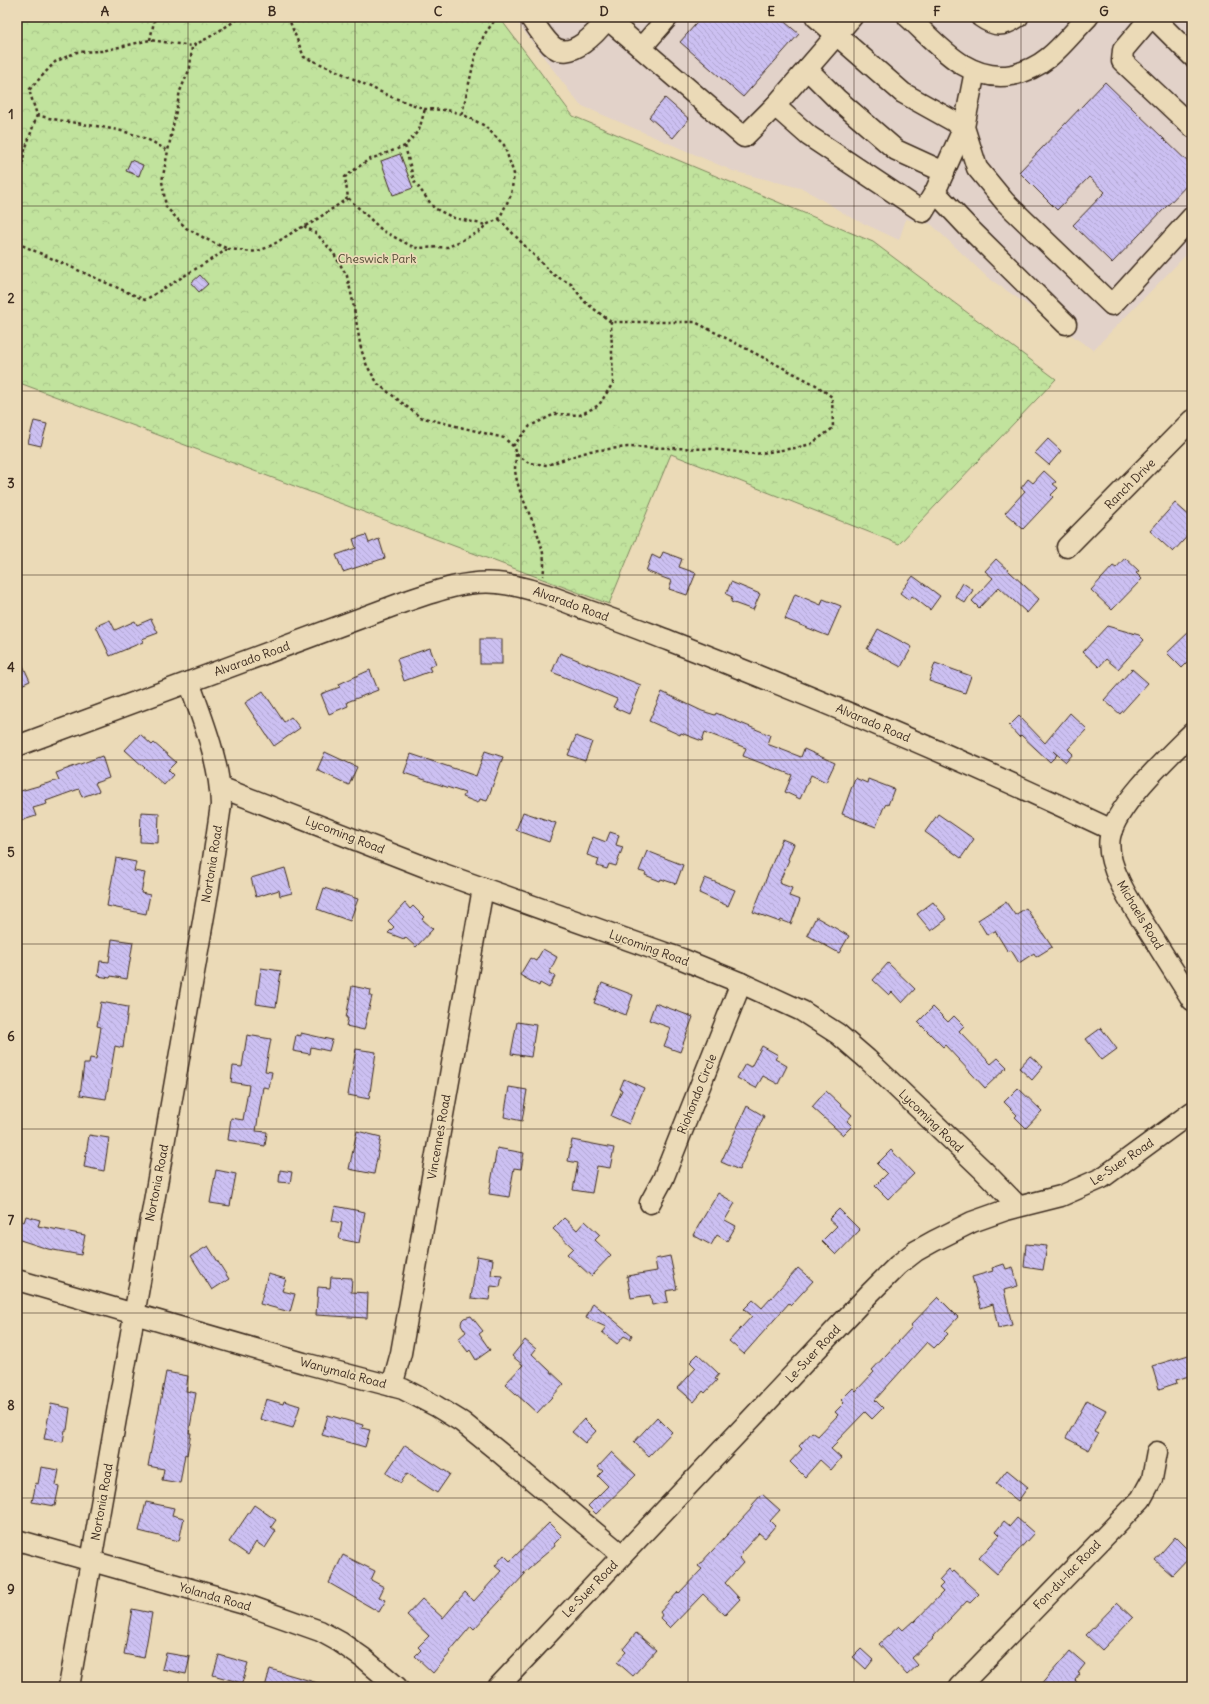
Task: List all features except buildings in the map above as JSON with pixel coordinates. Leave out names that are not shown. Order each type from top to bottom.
[{"type":"street","points":[[530,17],[551,46],[565,51],[582,45],[607,18],[744,137],[775,106],[852,17]]},
{"type":"street","points":[[641,48],[668,17]]},
{"type":"street","points":[[816,17],[903,94],[964,127],[977,168],[1000,197],[1112,305],[1192,217]]},
{"type":"street","points":[[908,17],[952,58],[967,68],[996,76],[1022,73],[1048,58],[1088,17]]},
{"type":"street","points":[[981,17],[994,25],[1007,24],[1018,17]]},
{"type":"street","points":[[1192,56],[1152,17],[1123,50],[1122,61],[1192,127]]},
{"type":"street","points":[[807,69],[837,99],[896,150],[944,172]]},
{"type":"street","points":[[775,106],[809,136],[923,212],[935,192],[964,127],[975,71]]},
{"type":"street","points":[[935,192],[968,227],[1066,324]]},
{"type":"street","name":"Ranch Drive","points":[[1067,547],[1192,420]]},
{"type":"street","name":"Alvarado Road","points":[[17,746],[404,602],[445,588],[494,582],[519,586],[540,592],[767,679],[961,761],[1112,830]]},
{"type":"street","name":"Nortonia Road","points":[[69,1687],[209,887],[222,805],[220,786],[211,744],[189,682]]},
{"type":"street","name":"Michaels Road","points":[[1192,733],[1134,795],[1117,820],[1110,838],[1110,853],[1117,875],[1126,895],[1192,1000]]},
{"type":"street","name":"Lycoming Road","points":[[220,786],[483,888],[682,959],[741,983],[802,1011],[838,1034],[867,1059],[978,1165],[1018,1206]]},
{"type":"street","name":"Vincennes Road","points":[[392,1386],[401,1353],[483,888]]},
{"type":"street","name":"Riohondo Circle","points":[[650,1203],[663,1179],[741,983]]},
{"type":"street","name":"Le-Suer Road","points":[[498,1687],[898,1265],[916,1251],[959,1228],[1018,1206],[1061,1196],[1102,1178],[1192,1112]]},
{"type":"street","name":"Wanymala Road","points":[[17,1280],[304,1363],[392,1386],[436,1406],[462,1422],[622,1555]]},
{"type":"street","name":"Fon-du-lac Road","points":[[959,1687],[1141,1499],[1152,1479],[1157,1452]]},
{"type":"street","name":"Yolanda Road","points":[[17,1540],[244,1604],[320,1631],[340,1642],[397,1687]]},
{"type":"path","points":[[150,40],[155,17]]},
{"type":"path","points":[[18,192],[24,153],[37,115],[29,90],[55,62],[77,52],[102,51],[150,40],[192,46],[238,19],[251,17]]},
{"type":"path","points":[[288,17],[304,57],[389,96],[425,109],[447,110],[462,114],[485,126],[504,145],[514,174],[512,195],[499,220],[486,225],[479,232],[448,247],[414,248],[384,231],[348,198],[345,177],[368,160],[405,146],[418,130],[425,109]]},
{"type":"path","points":[[462,114],[475,57],[484,36],[497,17]]},
{"type":"path","points":[[192,46],[190,68],[180,91],[162,181],[166,207],[186,228],[228,249],[256,251],[279,242],[304,226],[310,224],[348,198]]},
{"type":"path","points":[[37,115],[53,120],[123,132],[146,139],[168,151]]},
{"type":"path","points":[[405,146],[414,181],[434,208],[454,218],[486,225]]},
{"type":"path","points":[[499,220],[552,274],[571,284],[585,302],[611,322],[695,322],[816,385],[832,397],[833,428],[811,444],[795,448],[755,454],[712,449],[628,447],[590,451],[547,465],[529,463],[516,454]]},
{"type":"path","points":[[304,226],[317,234],[334,254],[347,276],[361,349],[367,366],[378,384],[420,417],[504,438],[513,446],[516,454],[515,470],[524,502],[543,551],[544,574],[540,592]]},
{"type":"path","points":[[17,243],[145,300],[228,249]]},
{"type":"path","points":[[513,446],[530,426],[555,414],[580,414],[599,405],[614,383],[611,322]]},
{"type":"shaded area","points":[[513,17],[1192,17],[1192,249],[1093,350],[987,277],[931,224],[906,219],[899,240],[850,217],[804,189],[733,171],[580,105]]},
{"type":"green space","name":"Cheswick Park","points":[[17,17],[499,17],[573,116],[873,242],[1056,379],[899,544],[671,454],[609,604],[17,382]]}]
